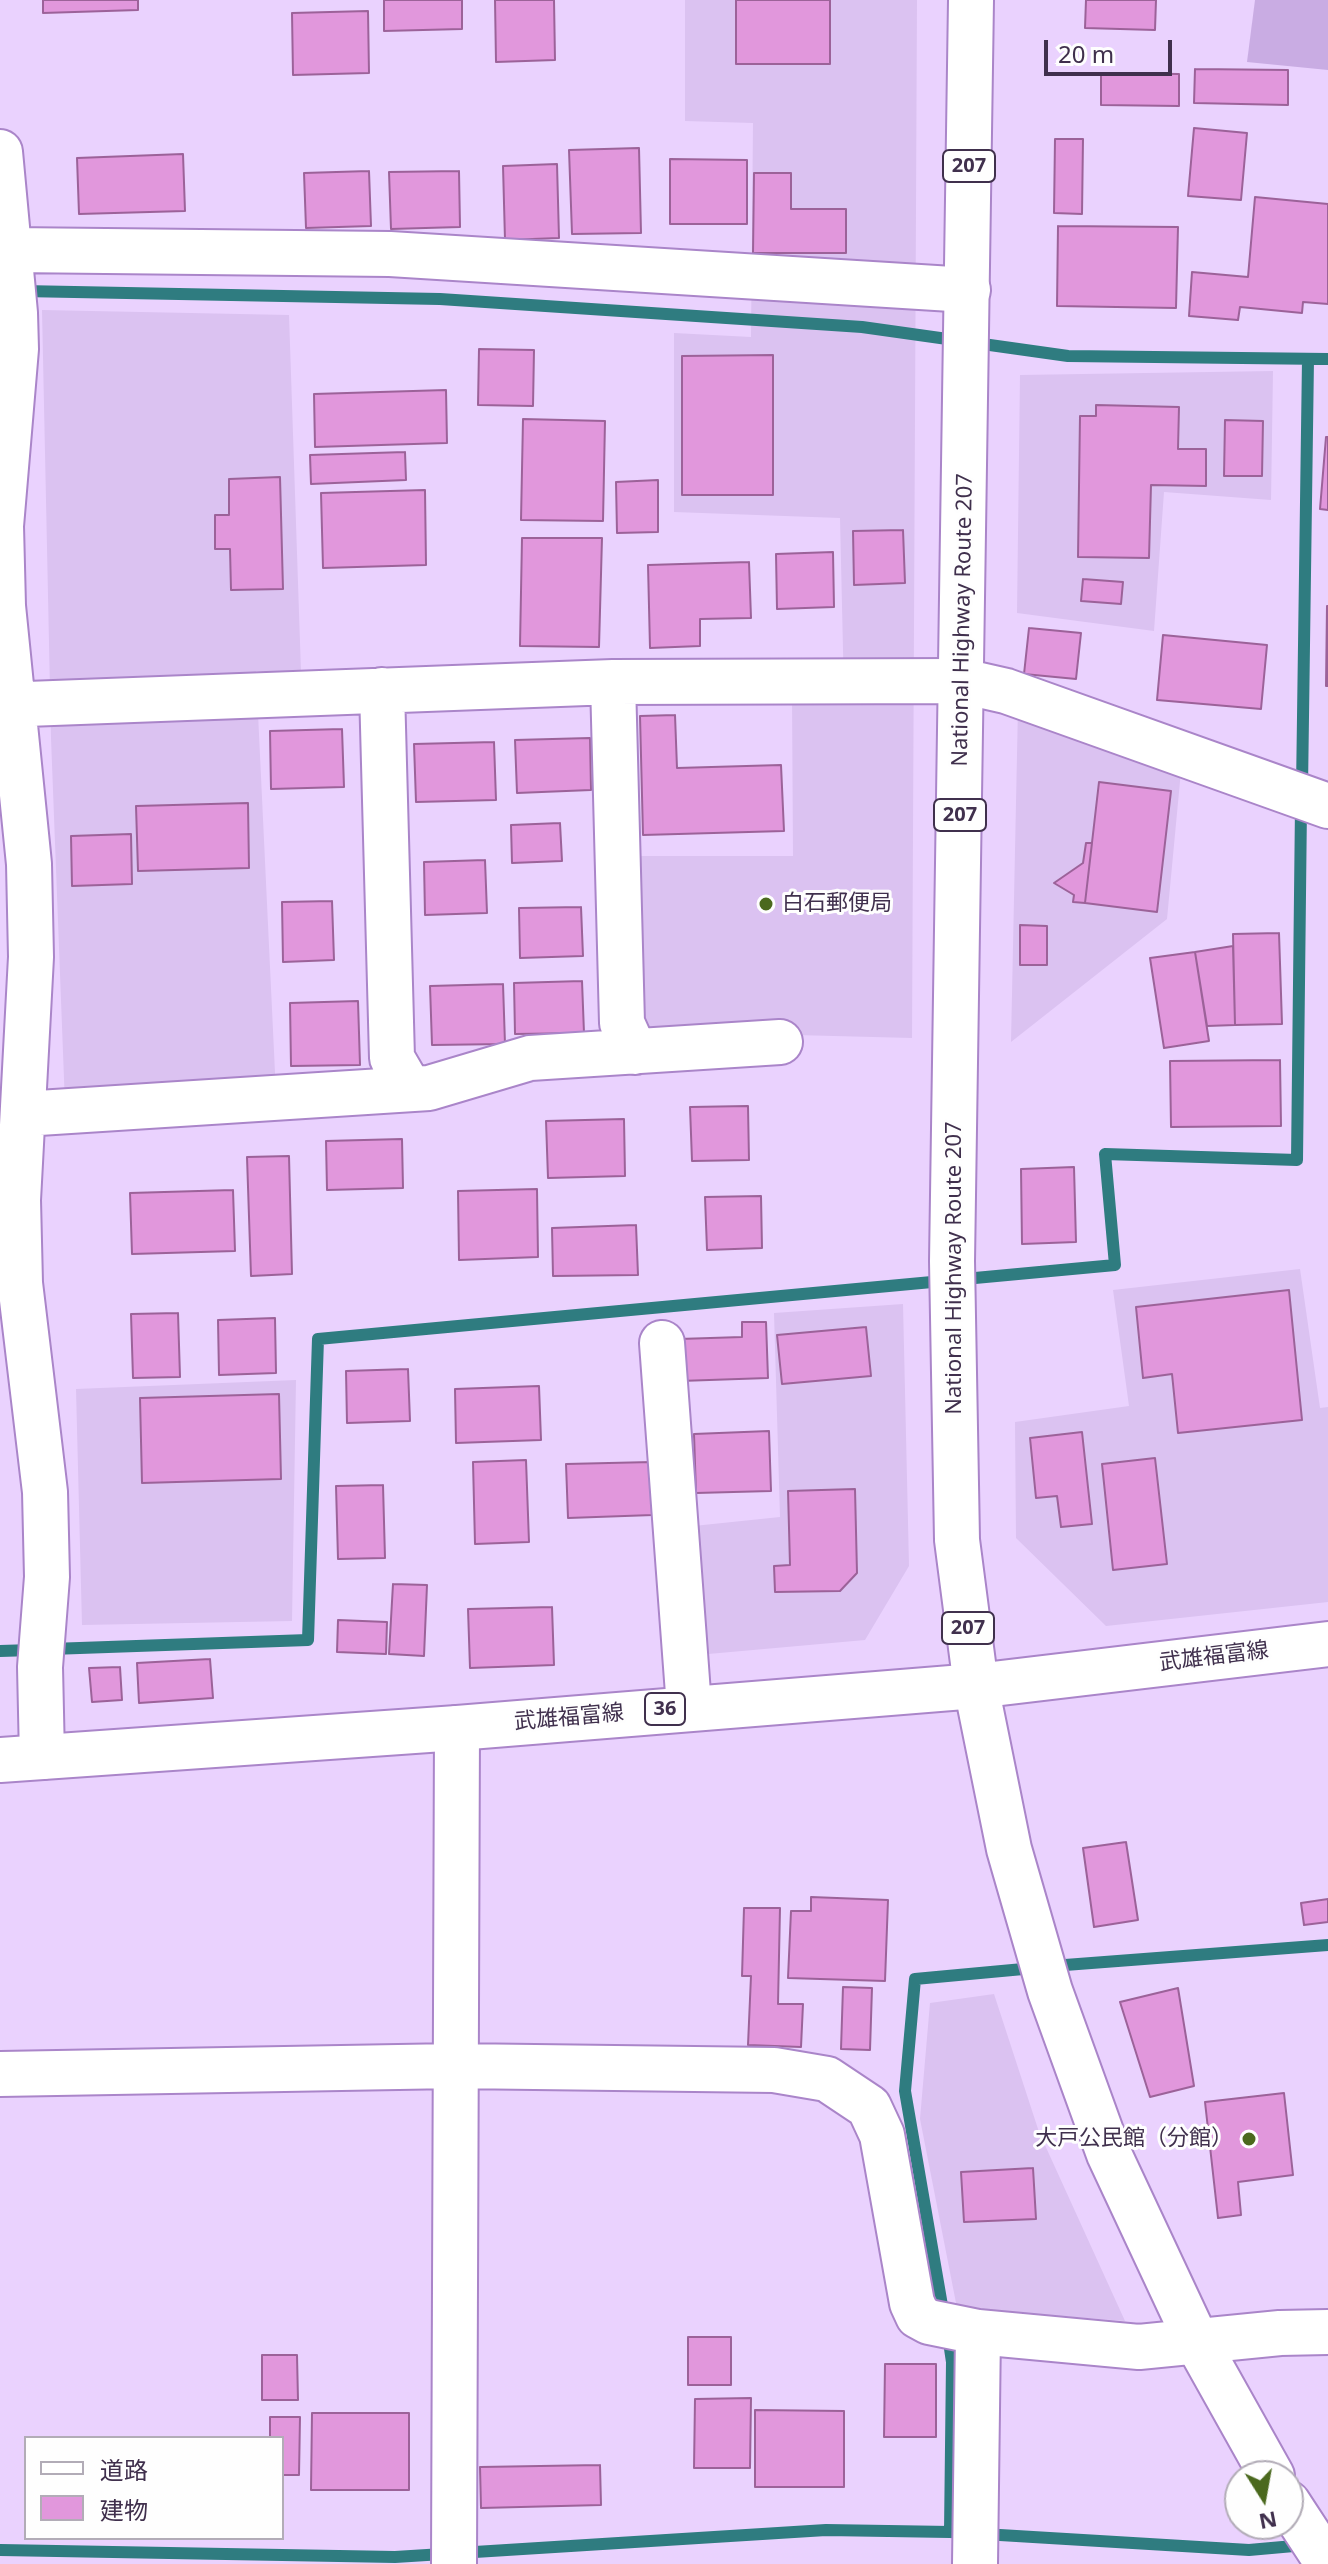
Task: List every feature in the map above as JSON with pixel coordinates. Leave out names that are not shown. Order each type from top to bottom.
[{"type":"main road","name":"National Highway Route 207","points":[[971,0],[952,1282],[957,1540],[976,1686],[1009,1849],[1050,1991],[1109,2154],[1197,2342],[1263,2460]]},
{"type":"main road","points":[[0,152],[16,349],[1,526],[6,704],[30,895],[31,957],[18,1200],[20,1283],[45,1492],[47,1577],[41,1649],[21,1758]]},
{"type":"main road","points":[[9,252],[390,254],[968,331]]},
{"type":"main road","points":[[6,704],[613,682],[962,681],[1006,691],[1310,800]]},
{"type":"main road","points":[[613,682],[622,1023],[635,1052]]},
{"type":"main road","points":[[382,690],[392,1058],[410,1089]]},
{"type":"main road","points":[[23,1114],[429,1088],[530,1058],[780,1042]]},
{"type":"main road","points":[[662,1343],[689,1707]]},
{"type":"main road","name":"武雄福富線","points":[[21,1758],[457,1728],[976,1686],[1328,1644]]},
{"type":"main road","points":[[454,2548],[457,1728]]},
{"type":"main road","points":[[0,2074],[455,2066],[774,2070],[827,2079],[869,2107],[882,2135],[912,2303],[918,2316],[955,2328],[1139,2347],[1280,2333],[1328,2332]]},
{"type":"main road","points":[[955,2328],[974,2509],[975,2564]]},
{"type":"main road","name":"National Highway Route 207","points":[[1304,2527],[1328,2564]]},
{"type":"shaded area","points":[[685,0],[917,0],[912,1038],[640,1031],[638,856],[793,856],[792,696],[844,693],[840,518],[674,512],[674,333],[751,337],[753,123],[685,121]]},
{"type":"shaded area","points":[[1255,0],[1328,0],[1328,70],[1247,62]]},
{"type":"shaded area","points":[[42,310],[289,315],[301,672],[256,671],[277,1115],[66,1131],[51,738]]},
{"type":"shaded area","points":[[1273,371],[1271,500],[1164,492],[1154,631],[1017,613],[1020,375]]},
{"type":"shaded area","points":[[1018,707],[1181,771],[1167,919],[1011,1042]]},
{"type":"shaded area","points":[[1300,1269],[1320,1408],[1328,1407],[1328,1602],[1106,1626],[1016,1538],[1015,1422],[1129,1406],[1113,1290]]},
{"type":"shaded area","points":[[903,1304],[909,1566],[865,1640],[697,1655],[684,1527],[780,1517],[774,1313]]},
{"type":"shaded area","points":[[296,1380],[292,1621],[82,1625],[76,1389]]},
{"type":"shaded area","points":[[994,1994],[1039,2132],[1125,2321],[957,2308],[920,2119],[930,2003]]},
{"type":"building","points":[[43,0],[138,0],[138,10],[43,13]]},
{"type":"building","points":[[384,0],[462,0],[462,29],[384,31]]},
{"type":"building","points":[[495,0],[554,0],[555,60],[496,62]]},
{"type":"building","points":[[736,0],[830,0],[830,64],[736,64]]},
{"type":"building","points":[[1086,0],[1156,0],[1155,30],[1085,28]]},
{"type":"building","points":[[368,11],[369,73],[293,75],[292,13]]},
{"type":"building","points":[[1195,69],[1288,70],[1288,105],[1194,103]]},
{"type":"building","points":[[1101,73],[1179,74],[1179,106],[1101,105]]},
{"type":"building","points":[[1194,128],[1247,133],[1241,200],[1188,196]]},
{"type":"building","points":[[1055,139],[1083,139],[1082,214],[1054,213]]},
{"type":"building","points":[[639,148],[641,233],[572,234],[569,150]]},
{"type":"building","points":[[183,154],[185,211],[79,214],[77,158]]},
{"type":"building","points":[[670,159],[747,160],[747,224],[670,224]]},
{"type":"building","points":[[557,164],[559,238],[505,240],[503,166]]},
{"type":"building","points":[[369,171],[371,226],[306,228],[304,173]]},
{"type":"building","points":[[459,171],[460,227],[391,229],[389,172]]},
{"type":"building","points":[[754,173],[791,173],[791,209],[846,209],[846,253],[753,253]]},
{"type":"building","points":[[1255,197],[1328,204],[1328,304],[1303,302],[1302,313],[1240,307],[1238,320],[1189,316],[1192,272],[1248,277]]},
{"type":"building","points":[[1058,226],[1178,227],[1176,308],[1057,306]]},
{"type":"building","points":[[479,349],[534,350],[533,406],[478,405]]},
{"type":"building","points":[[773,355],[773,495],[682,495],[682,356]]},
{"type":"building","points":[[446,390],[447,443],[315,447],[314,394]]},
{"type":"building","points":[[1096,405],[1179,407],[1178,449],[1206,449],[1206,486],[1151,485],[1149,558],[1078,557],[1080,416],[1096,416]]},
{"type":"building","points":[[523,419],[605,421],[603,521],[521,520]]},
{"type":"building","points":[[1225,420],[1263,421],[1262,476],[1224,476]]},
{"type":"building","points":[[1328,437],[1328,510],[1320,509]]},
{"type":"building","points":[[405,452],[406,480],[311,484],[310,455]]},
{"type":"building","points":[[280,477],[283,589],[231,590],[230,549],[215,549],[215,515],[229,515],[229,479]]},
{"type":"building","points":[[658,480],[658,532],[617,533],[616,482]]},
{"type":"building","points":[[425,490],[426,565],[323,568],[321,493]]},
{"type":"building","points":[[903,530],[905,583],[854,585],[853,531]]},
{"type":"building","points":[[522,538],[602,538],[599,647],[520,646]]},
{"type":"building","points":[[833,552],[834,607],[777,609],[776,554]]},
{"type":"building","points":[[749,562],[751,618],[700,619],[700,646],[650,648],[648,565]]},
{"type":"building","points":[[1083,579],[1123,582],[1121,604],[1081,601]]},
{"type":"building","points":[[1327,606],[1328,686],[1326,686]]},
{"type":"building","points":[[1029,628],[1081,633],[1076,679],[1024,674]]},
{"type":"building","points":[[1163,635],[1267,645],[1261,709],[1157,700]]},
{"type":"building","points":[[675,715],[677,768],[781,765],[784,831],[643,835],[640,716]]},
{"type":"building","points":[[342,729],[344,787],[271,789],[270,731]]},
{"type":"building","points":[[590,738],[591,790],[517,793],[515,740]]},
{"type":"building","points":[[494,742],[496,800],[416,802],[414,744]]},
{"type":"building","points":[[1099,782],[1171,791],[1157,912],[1085,903]]},
{"type":"building","points":[[248,803],[249,868],[138,871],[136,806]]},
{"type":"building","points":[[560,823],[562,861],[512,863],[511,825]]},
{"type":"building","points":[[131,834],[132,884],[72,886],[71,836]]},
{"type":"building","points":[[1086,843],[1092,843],[1085,903],[1073,902],[1074,895],[1054,883],[1083,863]]},
{"type":"building","points":[[485,860],[487,913],[425,915],[424,862]]},
{"type":"building","points":[[332,901],[334,960],[283,962],[282,902]]},
{"type":"building","points":[[581,907],[583,956],[520,958],[519,908]]},
{"type":"building","points":[[1020,925],[1047,926],[1047,965],[1020,965]]},
{"type":"building","points":[[1279,933],[1282,1024],[1235,1025],[1233,934]]},
{"type":"building","points":[[1233,946],[1235,1025],[1207,1026],[1195,952]]},
{"type":"building","points":[[1195,952],[1209,1041],[1164,1048],[1150,958]]},
{"type":"building","points":[[582,981],[584,1033],[515,1034],[514,983]]},
{"type":"building","points":[[503,984],[505,1044],[432,1045],[430,986]]},
{"type":"building","points":[[358,1001],[360,1065],[291,1066],[290,1003]]},
{"type":"building","points":[[1280,1060],[1281,1126],[1171,1127],[1170,1061]]},
{"type":"building","points":[[748,1106],[749,1160],[692,1161],[690,1107]]},
{"type":"building","points":[[624,1119],[625,1176],[548,1178],[546,1121]]},
{"type":"building","points":[[402,1139],[403,1188],[327,1190],[326,1141]]},
{"type":"building","points":[[289,1156],[292,1274],[251,1276],[247,1157]]},
{"type":"building","points":[[1074,1167],[1076,1242],[1022,1244],[1021,1169]]},
{"type":"building","points":[[537,1189],[538,1257],[459,1260],[458,1191]]},
{"type":"building","points":[[233,1190],[235,1251],[132,1254],[130,1193]]},
{"type":"building","points":[[761,1196],[762,1248],[707,1250],[705,1197]]},
{"type":"building","points":[[636,1225],[638,1275],[553,1276],[552,1228]]},
{"type":"building","points":[[1289,1290],[1302,1420],[1178,1433],[1172,1374],[1143,1378],[1136,1307]]},
{"type":"building","points":[[178,1313],[180,1377],[133,1378],[131,1314]]},
{"type":"building","points":[[275,1318],[276,1373],[219,1375],[218,1320]]},
{"type":"building","points":[[742,1322],[766,1322],[768,1378],[680,1381],[679,1339],[742,1337]]},
{"type":"building","points":[[866,1327],[871,1376],[782,1384],[777,1335]]},
{"type":"building","points":[[408,1369],[410,1421],[347,1423],[346,1371]]},
{"type":"building","points":[[539,1386],[541,1440],[456,1443],[455,1389]]},
{"type":"building","points":[[279,1394],[281,1479],[142,1483],[140,1398]]},
{"type":"building","points":[[769,1431],[771,1491],[696,1493],[694,1434]]},
{"type":"building","points":[[1082,1432],[1092,1524],[1061,1527],[1057,1496],[1036,1498],[1030,1438]]},
{"type":"building","points":[[1155,1458],[1167,1564],[1113,1570],[1102,1464]]},
{"type":"building","points":[[526,1460],[529,1542],[475,1544],[473,1462]]},
{"type":"building","points":[[652,1462],[653,1515],[568,1518],[566,1464]]},
{"type":"building","points":[[383,1485],[385,1558],[338,1559],[336,1486]]},
{"type":"building","points":[[855,1489],[857,1573],[840,1591],[775,1592],[774,1566],[790,1565],[788,1491]]},
{"type":"building","points":[[393,1584],[427,1585],[424,1656],[389,1654]]},
{"type":"building","points":[[552,1607],[554,1665],[470,1668],[468,1609]]},
{"type":"building","points":[[338,1620],[387,1622],[386,1654],[337,1652]]},
{"type":"building","points":[[210,1659],[213,1698],[139,1703],[137,1663]]},
{"type":"building","points":[[120,1667],[122,1700],[92,1702],[89,1668]]},
{"type":"building","points":[[1126,1842],[1138,1920],[1094,1927],[1083,1848]]},
{"type":"building","points":[[811,1897],[888,1900],[885,1981],[788,1978],[791,1911],[811,1911]]},
{"type":"building","points":[[1328,1899],[1328,1922],[1304,1925],[1301,1903]]},
{"type":"building","points":[[744,1908],[780,1908],[778,2004],[803,2004],[801,2047],[748,2045],[751,1976],[742,1976]]},
{"type":"building","points":[[843,1987],[872,1988],[870,2050],[841,2049]]},
{"type":"building","points":[[1178,1988],[1194,2086],[1150,2097],[1120,2002]]},
{"type":"building","name":"大戸公民館（分館）","points":[[1284,2093],[1293,2175],[1238,2182],[1241,2215],[1218,2218],[1205,2102]]},
{"type":"building","points":[[1033,2168],[1036,2219],[964,2222],[961,2172]]},
{"type":"building","points":[[688,2337],[731,2337],[731,2385],[688,2385]]},
{"type":"building","points":[[262,2355],[297,2355],[298,2400],[262,2400]]},
{"type":"building","points":[[885,2364],[936,2364],[936,2437],[884,2437]]},
{"type":"building","points":[[751,2398],[750,2468],[694,2468],[695,2399]]},
{"type":"building","points":[[755,2410],[844,2411],[844,2487],[755,2487]]},
{"type":"building","points":[[312,2413],[409,2413],[409,2490],[311,2490]]},
{"type":"building","points":[[270,2417],[300,2417],[299,2475],[284,2475],[284,2436],[270,2436]]},
{"type":"building","points":[[600,2465],[601,2505],[481,2508],[480,2467]]},
{"type":"waterway","points":[[22,291],[440,299],[862,327],[1068,356],[1328,359]]},
{"type":"waterway","points":[[1302,788],[1308,359]]},
{"type":"waterway","points":[[51,1649],[308,1640],[318,1339],[1115,1265],[1105,1154],[1297,1160],[1301,806]]},
{"type":"waterway","points":[[0,1651],[32,1650]]},
{"type":"waterway","points":[[1052,1966],[1328,1945]]},
{"type":"waterway","points":[[944,2317],[905,2091],[915,1979],[1034,1968]]},
{"type":"waterway","points":[[948,2335],[952,2362],[950,2532]]},
{"type":"waterway","points":[[0,2550],[395,2557],[826,2530],[950,2532],[1249,2550],[1305,2545]]},
{"type":"place","name":"白石郵便局","points":[[766,904]]},
{"type":"place","name":"大戸公民館（分館）","points":[[1249,2139]]}]
